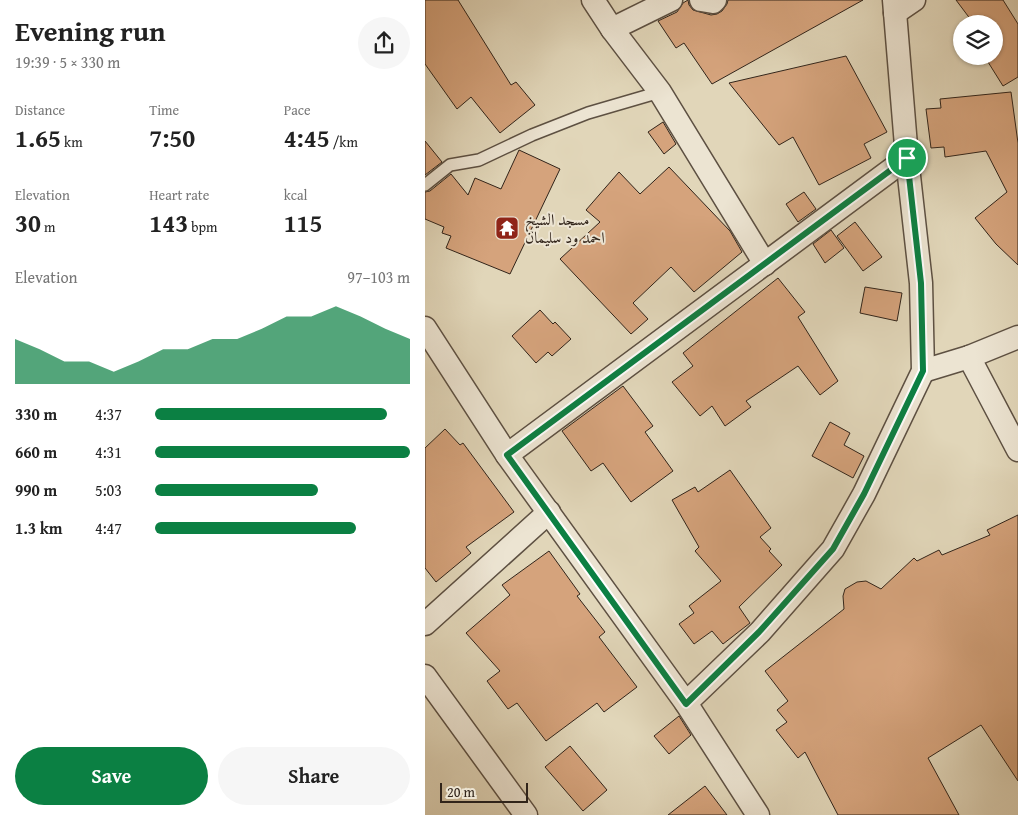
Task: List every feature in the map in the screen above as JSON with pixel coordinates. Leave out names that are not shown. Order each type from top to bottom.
[{"type":"street","points":[[593,0],[612,29],[660,92],[765,264]]},
{"type":"street","points":[[612,29],[671,0]]},
{"type":"street","points":[[701,0],[713,2],[715,0]]},
{"type":"street","points":[[686,704],[759,632],[833,549],[864,494],[923,371],[921,283],[907,158],[894,6],[914,0]]},
{"type":"street","points":[[507,455],[907,158]]},
{"type":"street","points":[[425,328],[507,455],[686,704],[758,815]]},
{"type":"street","points":[[923,371],[1018,337]]},
{"type":"street","points":[[969,356],[1018,450]]},
{"type":"street","points":[[425,624],[549,512]]},
{"type":"street","points":[[425,676],[526,815]]},
{"type":"lane","points":[[425,185],[450,165],[479,160],[532,135],[588,113],[660,92]]},
{"type":"building","points":[[425,0],[458,0],[511,85],[516,82],[535,105],[500,133],[471,97],[457,109],[425,64]]},
{"type":"building","points":[[688,0],[693,10],[711,15],[722,11],[728,0],[863,0],[712,84],[684,43],[676,48],[658,21],[677,12],[683,3]]},
{"type":"building","points":[[956,0],[1003,0],[1018,24],[1018,77],[1003,86],[990,65],[1003,65],[1003,15],[967,15]]},
{"type":"building","points":[[846,56],[887,132],[864,144],[871,158],[819,185],[793,137],[779,145],[729,83]]},
{"type":"building","points":[[1011,92],[1018,143],[1018,265],[996,244],[975,218],[1007,192],[986,151],[945,157],[944,147],[931,148],[926,109],[941,108],[940,99]]},
{"type":"building","points":[[663,122],[676,144],[664,154],[648,132]]},
{"type":"building","points":[[425,141],[442,162],[425,175]]},
{"type":"building","points":[[519,150],[560,169],[510,274],[446,248],[451,236],[442,233],[444,227],[425,219],[425,192],[430,191],[451,174],[468,195],[475,178],[501,189]]},
{"type":"building","points":[[669,167],[730,231],[742,252],[694,292],[671,267],[633,303],[648,319],[631,334],[560,259],[600,222],[586,210],[619,172],[640,194]]},
{"type":"building","points":[[804,192],[816,209],[798,222],[786,204]]},
{"type":"building","points":[[855,222],[882,257],[863,271],[837,236]]},
{"type":"building","points":[[831,230],[844,248],[825,263],[813,244]]},
{"type":"building","points":[[778,278],[805,312],[798,317],[838,381],[820,395],[798,366],[746,401],[751,407],[725,426],[712,406],[700,416],[672,382],[693,366],[683,353]]},
{"type":"building","points":[[865,287],[902,293],[897,321],[860,313]]},
{"type":"building","points":[[540,310],[571,339],[552,356],[548,352],[536,363],[512,336]]},
{"type":"building","points":[[623,386],[653,426],[645,432],[673,471],[631,502],[603,463],[591,471],[562,431]]},
{"type":"building","points":[[830,422],[850,433],[844,445],[864,456],[853,478],[812,456]]},
{"type":"building","points":[[445,429],[460,445],[463,443],[514,512],[466,547],[471,553],[436,582],[425,568],[425,448]]},
{"type":"building","points":[[730,470],[771,528],[760,537],[771,549],[769,551],[782,565],[739,607],[750,623],[723,644],[712,631],[694,644],[679,624],[694,613],[689,606],[721,581],[695,551],[699,547],[672,500],[695,487],[698,492]]},
{"type":"building","points":[[1018,515],[1018,781],[981,725],[928,758],[959,815],[838,815],[805,752],[798,758],[776,730],[787,722],[777,710],[788,701],[765,671],[844,609],[843,596],[845,589],[857,582],[866,581],[881,589],[914,558],[917,561],[939,550],[942,555],[990,535],[987,530]]},
{"type":"building","points":[[549,551],[580,594],[577,596],[605,632],[599,637],[637,687],[604,712],[597,703],[546,741],[517,703],[508,709],[487,681],[500,671],[466,633],[510,595],[502,585]]},
{"type":"building","points":[[679,716],[691,735],[669,754],[654,736]]},
{"type":"building","points":[[570,746],[607,790],[583,811],[545,767]]},
{"type":"building","points":[[705,786],[727,815],[668,815]]},
{"type":"place","name":"مسجد الشيخ احمد ود سليمان","points":[[507,228]]},
{"type":"route","points":[[907,158],[921,283],[923,371],[864,494],[833,549],[759,632],[686,704],[507,455],[907,158]]}]
